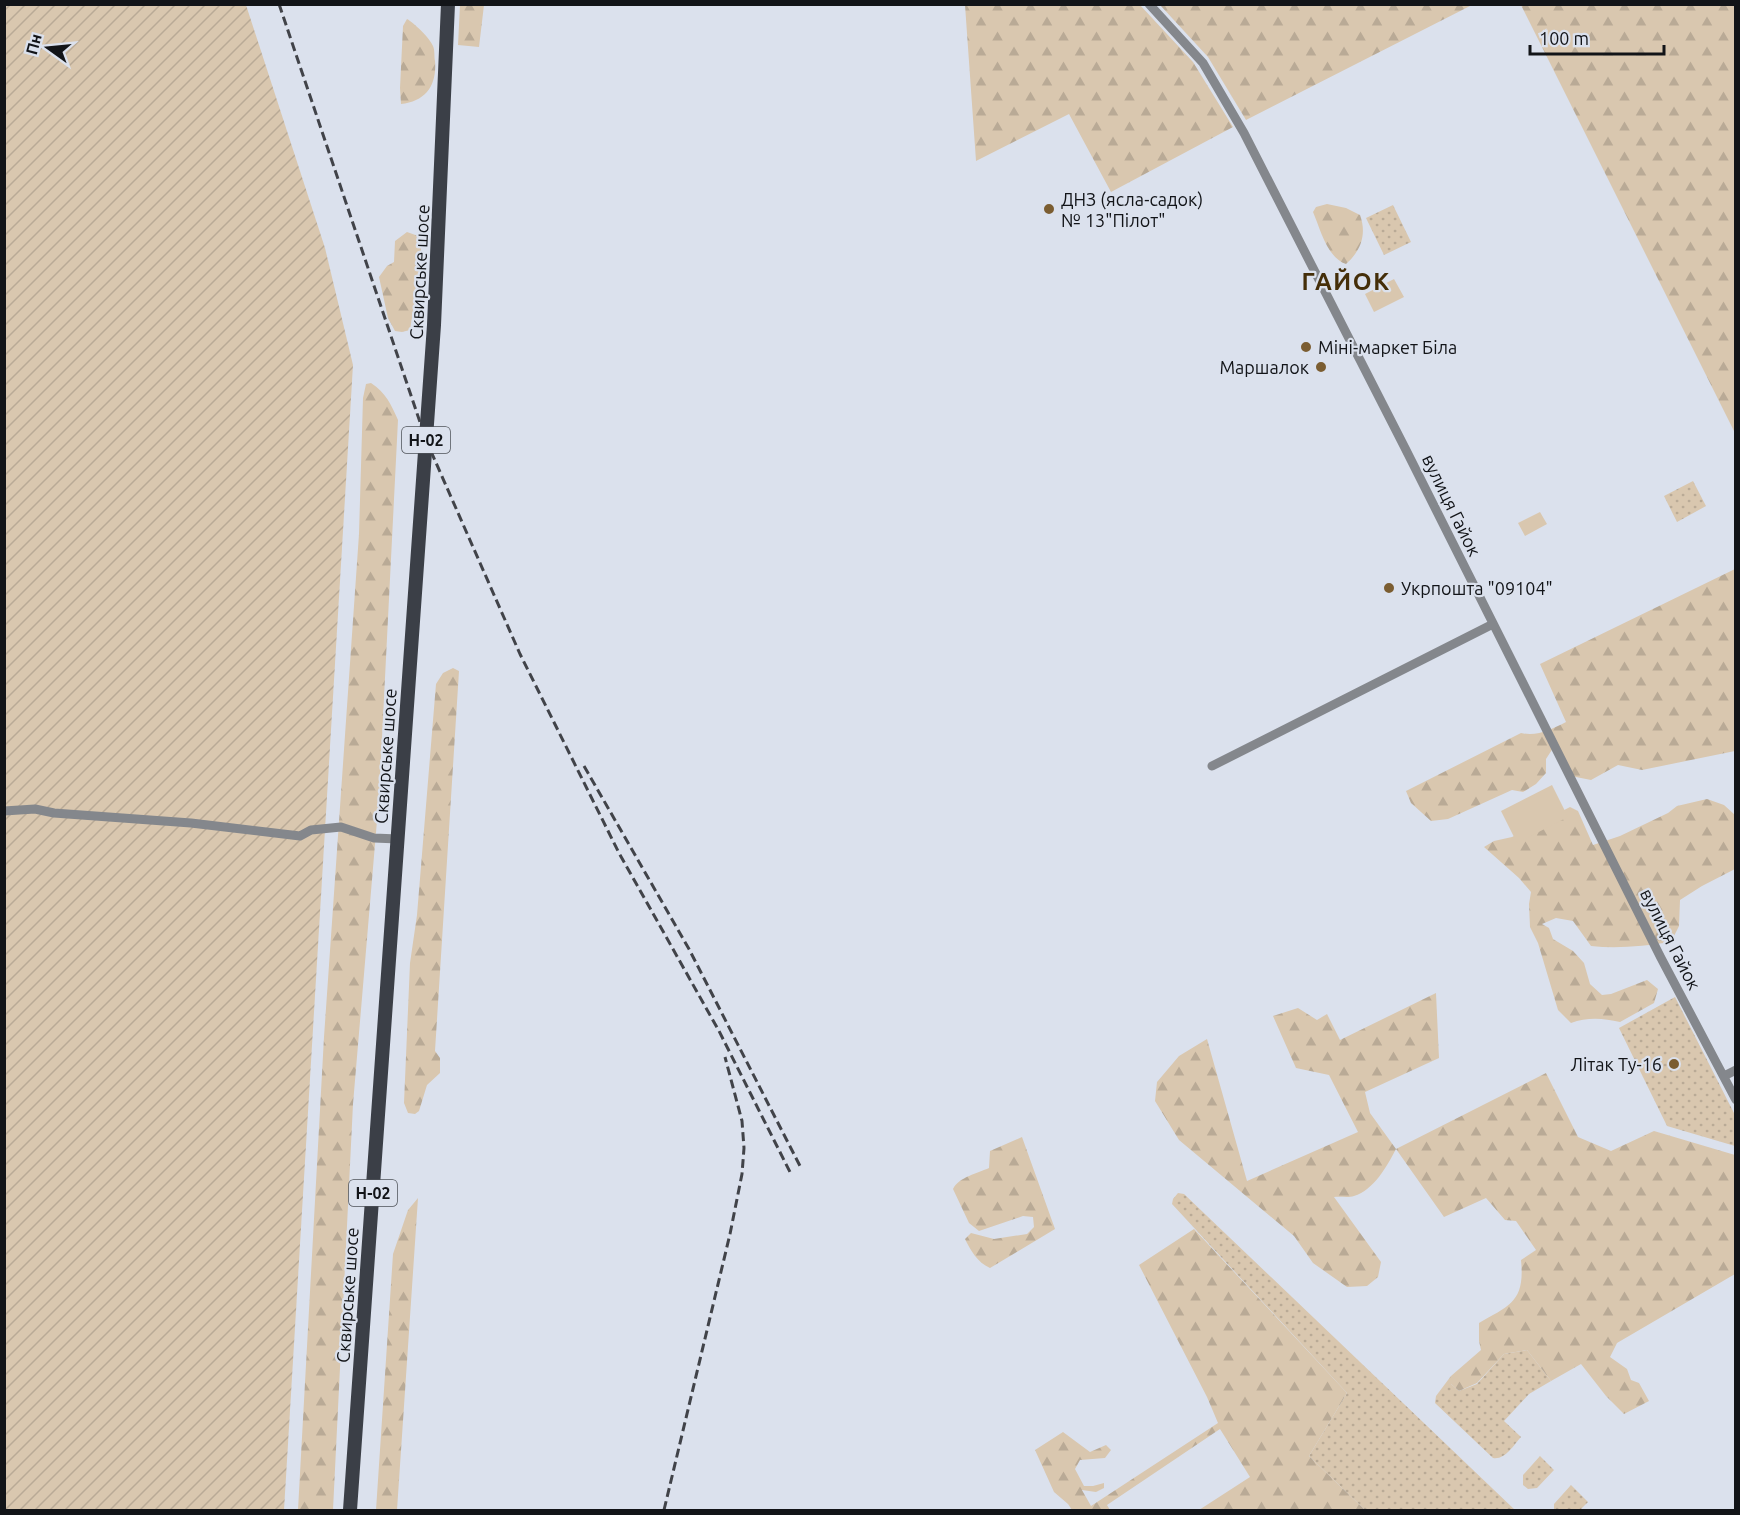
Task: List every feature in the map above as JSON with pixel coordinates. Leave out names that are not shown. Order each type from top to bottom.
[{"type":"main road","name":"Сквирське шосе","points":[[350,1510],[434,325],[448,4]]},
{"type":"street","name":"вулиця Гайок","points":[[1149,4],[1203,63],[1244,134],[1736,1100]]},
{"type":"street","points":[[1212,766],[1493,624]]},
{"type":"street","points":[[4,810],[35,809],[54,813],[191,823],[300,836],[311,830],[341,827],[374,838],[398,839]]},
{"type":"street","points":[[1724,1076],[1736,1070]]},
{"type":"green space","points":[[5,5],[246,5],[325,248],[353,365],[284,1510],[5,1510]]},
{"type":"green space","points":[[460,5],[484,5],[479,47],[458,45]]},
{"type":"green space","points":[[965,5],[1140,5],[1193,62],[1233,127],[1111,192],[1069,114],[976,161]]},
{"type":"green space","points":[[1160,5],[1472,5],[1246,120],[1208,57]]},
{"type":"green space","points":[[1521,5],[1735,5],[1735,433]]},
{"type":"green space","points":[[407,19],[422,31],[431,43],[434,49],[435,70],[432,84],[423,95],[401,104],[403,26]]},
{"type":"green space","points":[[1327,204],[1346,208],[1360,215],[1363,229],[1361,242],[1356,254],[1346,264],[1339,261],[1329,249],[1313,212],[1316,207]]},
{"type":"green space","points":[[1393,205],[1411,242],[1384,255],[1366,218]]},
{"type":"green space","points":[[407,232],[421,237],[421,261],[410,330],[402,332],[395,331],[388,318],[379,277],[387,266],[394,262],[395,241]]},
{"type":"green space","points":[[1394,279],[1404,297],[1374,312],[1365,294]]},
{"type":"green space","points":[[371,383],[388,399],[398,420],[379,797],[353,1104],[333,1510],[298,1510],[324,1037],[359,534],[363,398],[366,384]]},
{"type":"green space","points":[[1693,481],[1706,506],[1677,522],[1664,496]]},
{"type":"green space","points":[[1540,512],[1547,524],[1525,536],[1518,523]]},
{"type":"green space","points":[[1735,569],[1735,751],[1642,770],[1618,765],[1591,780],[1571,776],[1555,745],[1546,759],[1546,773],[1536,784],[1523,792],[1512,790],[1448,819],[1431,821],[1411,803],[1406,791],[1521,733],[1539,733],[1566,722],[1540,664]]},
{"type":"green space","points":[[453,668],[459,671],[435,1051],[440,1058],[440,1073],[427,1085],[419,1111],[415,1114],[408,1113],[404,1103],[410,963],[417,915],[436,684],[443,673]]},
{"type":"green space","points":[[1552,785],[1568,817],[1517,843],[1501,811]]},
{"type":"green space","points":[[1707,799],[1724,805],[1735,815],[1735,869],[1680,900],[1679,926],[1671,942],[1631,947],[1591,946],[1573,921],[1556,918],[1542,924],[1549,928],[1553,939],[1573,951],[1584,963],[1590,984],[1602,995],[1611,994],[1647,980],[1658,989],[1654,1003],[1620,1022],[1595,1019],[1571,1023],[1558,1010],[1538,943],[1530,927],[1531,892],[1519,878],[1484,847],[1494,841],[1512,837],[1570,807],[1578,811],[1593,845],[1620,836],[1668,813],[1677,806]]},
{"type":"green space","points":[[1436,993],[1439,1058],[1365,1092],[1370,1113],[1396,1149],[1379,1177],[1368,1189],[1354,1196],[1334,1197],[1381,1262],[1378,1277],[1367,1286],[1347,1287],[1313,1263],[1294,1236],[1179,1140],[1155,1101],[1157,1082],[1179,1056],[1207,1039],[1247,1181],[1358,1132],[1329,1075],[1296,1068],[1273,1016],[1298,1008],[1317,1020],[1327,1014],[1340,1040]]},
{"type":"green space","points":[[1675,997],[1735,1115],[1735,1146],[1667,1126],[1619,1028]]},
{"type":"green space","points":[[1546,1073],[1578,1137],[1611,1151],[1654,1131],[1735,1155],[1735,1274],[1617,1343],[1610,1357],[1627,1369],[1631,1380],[1639,1383],[1649,1401],[1624,1414],[1606,1396],[1581,1364],[1551,1381],[1527,1350],[1504,1354],[1477,1383],[1459,1391],[1451,1384],[1451,1376],[1481,1350],[1479,1323],[1514,1300],[1521,1285],[1521,1260],[1536,1250],[1516,1221],[1505,1220],[1486,1198],[1444,1217],[1396,1149]]},
{"type":"green space","points":[[1022,1137],[1055,1229],[990,1268],[978,1259],[965,1239],[971,1233],[994,1239],[1027,1234],[1034,1227],[1033,1217],[1023,1216],[979,1231],[969,1223],[953,1189],[964,1178],[989,1168],[990,1151]]},
{"type":"green space","points":[[1178,1193],[1184,1194],[1515,1510],[1365,1510],[1309,1456],[1347,1393],[1172,1204]]},
{"type":"green space","points":[[418,1198],[397,1510],[376,1510],[393,1254],[408,1210]]},
{"type":"green space","points":[[1194,1229],[1347,1393],[1309,1456],[1365,1510],[1199,1510],[1250,1477],[1220,1429],[1107,1505],[1110,1510],[1072,1510],[1054,1492],[1035,1450],[1063,1432],[1090,1452],[1106,1445],[1111,1450],[1105,1458],[1080,1460],[1075,1469],[1084,1486],[1104,1483],[1104,1488],[1096,1492],[1082,1490],[1091,1506],[1218,1423],[1139,1265]]},
{"type":"green space","points":[[1527,1350],[1551,1381],[1529,1394],[1504,1421],[1521,1437],[1505,1455],[1493,1458],[1435,1403],[1436,1396],[1451,1376],[1451,1384],[1459,1391],[1477,1384],[1504,1354]]},
{"type":"green space","points":[[1540,1456],[1554,1470],[1537,1488],[1528,1489],[1523,1485],[1523,1475]]},
{"type":"green space","points":[[1571,1485],[1588,1502],[1580,1510],[1554,1510],[1554,1504]]},
{"type":"railway","points":[[279,4],[426,440],[520,654],[619,853],[719,1031],[790,1172]]},
{"type":"railway","points":[[584,766],[689,949],[800,1166]]},
{"type":"railway","points":[[664,1510],[730,1234],[742,1174],[744,1148],[742,1121],[725,1057]]},
{"type":"place","name":"ДНЗ (ясла-садок) № 13\"Пілот\"","points":[[1049,209]]},
{"type":"place","name":"Міні-маркет Біла","points":[[1306,347]]},
{"type":"place","name":"Маршалок","points":[[1321,367]]},
{"type":"place","name":"Укрпошта \"09104\"","points":[[1389,588]]},
{"type":"place","name":"Літак Ту-16","points":[[1674,1064]]},
{"type":"district","name":"ГАЙОК","points":[[1346,281]]}]
